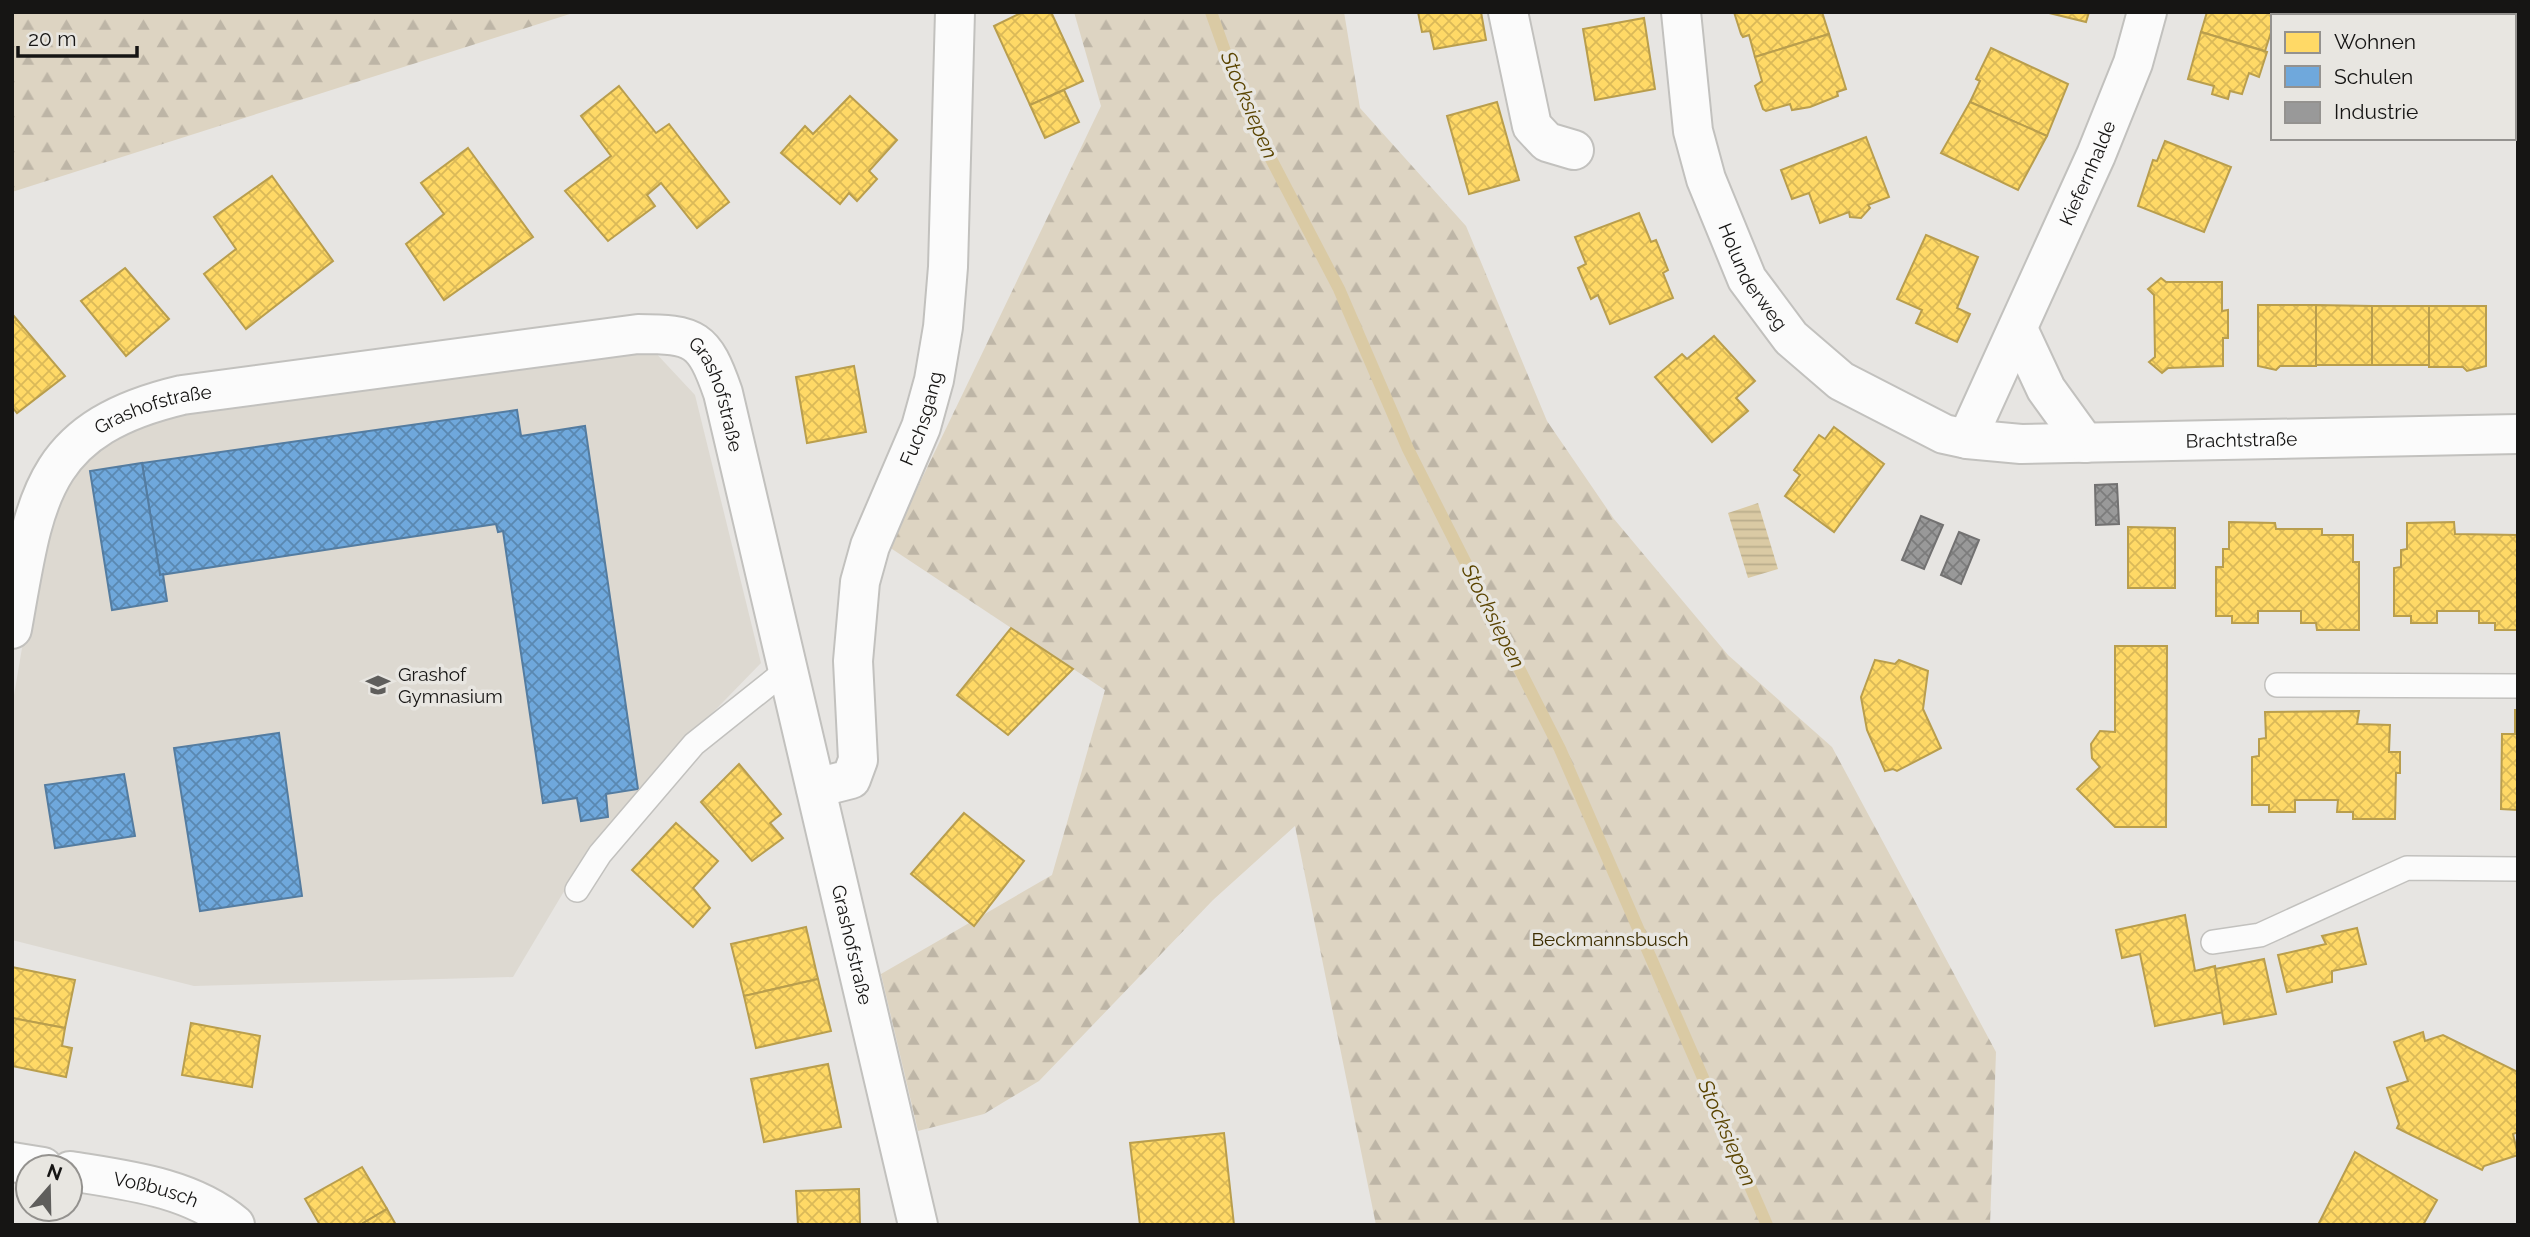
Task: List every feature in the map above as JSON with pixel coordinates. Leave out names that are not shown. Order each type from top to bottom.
[{"type":"street","name":"Fuchsgang","points":[[816,788],[851,779],[858,760],[853,661],[860,582],[870,546],[921,427],[934,380],[948,267],[955,12]]},
{"type":"street","points":[[1508,12],[1532,126],[1547,142],[1574,150]]},
{"type":"street","name":"Holunderweg","points":[[1681,12],[1696,143],[1706,179],[1747,279],[1791,338],[1840,382],[1944,434],[1967,439]]},
{"type":"street","name":"Kiefernhalde","points":[[1967,439],[2105,132],[2133,63],[2147,12]]},
{"type":"street","points":[[2018,329],[2046,389],[2085,443]]},
{"type":"street","name":"Grashofstraße","points":[[12,629],[33,517],[46,481],[70,448],[108,419],[141,405],[181,395],[639,334],[688,337],[704,349],[715,369],[723,393],[918,1225]]},
{"type":"street","name":"Brachtstraße","points":[[1967,439],[2021,444],[2518,435]]},
{"type":"street","name":"Voßbusch","points":[[84,1173],[157,1186],[198,1203],[235,1225]]},
{"type":"lane","points":[[577,890],[600,854],[694,744],[788,670]]},
{"type":"lane","points":[[2277,685],[2518,686]]},
{"type":"lane","points":[[2213,942],[2260,935],[2407,868],[2518,869]]},
{"type":"shaded area","name":"Grashof Gymnasium","points":[[652,349],[695,395],[761,663],[689,737],[594,851],[563,893],[513,977],[194,986],[12,940],[12,707],[40,542],[57,498],[128,412]]},
{"type":"shaded area","points":[[1758,503],[1778,569],[1748,578],[1728,513]]},
{"type":"green space","points":[[12,12],[576,12],[12,192]]},
{"type":"green space","name":"Beckmannsbusch","points":[[1074,12],[1344,12],[1360,108],[1466,226],[1547,421],[1614,519],[1728,655],[1832,747],[1996,1052],[1990,1225],[1376,1225],[1295,826],[1213,900],[1039,1081],[984,1114],[918,1131],[881,974],[1052,875],[1105,690],[889,547],[1101,106]]},
{"type":"building: Wohnen","points":[[1023,12],[1051,12],[1083,81],[1030,105],[994,26]]},
{"type":"building: Wohnen","points":[[1418,12],[1481,12],[1486,40],[1434,49],[1430,31],[1422,32]]},
{"type":"building: Wohnen","points":[[1734,12],[1822,12],[1829,34],[1755,57],[1749,35],[1743,37],[1741,34]]},
{"type":"building: Wohnen","points":[[2045,12],[2089,12],[2086,22]]},
{"type":"building: Wohnen","points":[[2207,12],[2273,12],[2271,32],[2265,51],[2201,32]]},
{"type":"building: Wohnen","points":[[1644,18],[1655,89],[1595,100],[1583,29]]},
{"type":"building: Wohnen","points":[[2201,32],[2267,52],[2259,77],[2249,73],[2242,94],[2230,91],[2228,99],[2212,94],[2214,86],[2188,79]]},
{"type":"building: Wohnen","points":[[1829,34],[1846,89],[1837,92],[1838,96],[1810,107],[1792,110],[1790,104],[1766,111],[1763,109],[1755,86],[1762,81],[1755,57]]},
{"type":"building: Wohnen","points":[[1991,48],[2068,84],[2047,136],[1970,102],[1980,81],[1976,79]]},
{"type":"building: Wohnen","points":[[619,86],[656,133],[669,124],[729,202],[697,228],[661,183],[647,195],[655,206],[608,241],[565,191],[611,156],[581,116]]},
{"type":"building: Wohnen","points":[[1064,90],[1079,122],[1045,138],[1030,105]]},
{"type":"building: Wohnen","points":[[850,96],[897,140],[869,171],[877,179],[857,201],[849,193],[840,204],[781,153],[805,126],[813,134]]},
{"type":"building: Wohnen","points":[[1497,102],[1519,180],[1469,194],[1447,116]]},
{"type":"building: Wohnen","points":[[1970,102],[2047,136],[2018,190],[1941,153]]},
{"type":"building: Wohnen","points":[[1866,137],[1889,197],[1868,205],[1870,208],[1861,218],[1850,217],[1849,212],[1820,223],[1809,193],[1792,199],[1781,170]]},
{"type":"building: Wohnen","points":[[2165,141],[2231,167],[2204,232],[2138,206],[2153,160],[2157,161]]},
{"type":"building: Wohnen","points":[[468,148],[533,237],[444,300],[406,244],[444,214],[421,183]]},
{"type":"building: Wohnen","points":[[272,176],[333,261],[246,329],[204,274],[236,249],[214,217]]},
{"type":"building: Wohnen","points":[[1639,213],[1651,242],[1656,240],[1668,270],[1663,273],[1673,298],[1610,324],[1598,295],[1591,299],[1578,268],[1586,264],[1575,237]]},
{"type":"building: Wohnen","points":[[1926,235],[1978,257],[1957,308],[1970,314],[1957,342],[1916,323],[1922,310],[1897,299]]},
{"type":"building: Wohnen","points":[[125,268],[169,319],[126,356],[81,301]]},
{"type":"building: Wohnen","points":[[2161,278],[2166,282],[2222,282],[2222,311],[2228,310],[2228,338],[2223,338],[2223,366],[2168,368],[2162,373],[2149,362],[2155,357],[2154,295],[2148,289]]},
{"type":"building: Wohnen","points":[[2258,305],[2316,305],[2316,366],[2280,366],[2276,370],[2258,366]]},
{"type":"building: Wohnen","points":[[2316,305],[2372,306],[2372,365],[2316,365]]},
{"type":"building: Wohnen","points":[[2372,306],[2429,306],[2429,365],[2372,365]]},
{"type":"building: Wohnen","points":[[2429,306],[2486,306],[2486,366],[2467,371],[2463,367],[2429,367]]},
{"type":"building: Wohnen","points":[[13,315],[65,376],[17,413],[12,407]]},
{"type":"building: Wohnen","points":[[1714,336],[1755,381],[1736,398],[1748,411],[1712,442],[1655,377],[1682,354],[1687,359]]},
{"type":"building: Wohnen","points":[[854,366],[866,432],[807,443],[796,377]]},
{"type":"building: Wohnen","points":[[1834,427],[1884,464],[1834,532],[1785,496],[1800,475],[1794,470],[1819,435],[1825,439]]},
{"type":"building: Wohnen","points":[[2229,522],[2275,523],[2276,529],[2322,529],[2322,535],[2353,535],[2353,562],[2359,562],[2359,630],[2317,630],[2316,623],[2301,623],[2301,611],[2258,611],[2258,623],[2232,623],[2232,616],[2216,616],[2216,567],[2223,567],[2223,549],[2229,549]]},
{"type":"building: Wohnen","points":[[2454,522],[2455,534],[2518,535],[2518,630],[2495,630],[2495,623],[2479,623],[2479,611],[2437,611],[2437,623],[2411,623],[2411,616],[2394,616],[2394,568],[2401,567],[2401,550],[2407,549],[2407,523]]},
{"type":"building: Wohnen","points":[[2128,527],[2175,528],[2175,588],[2128,588]]},
{"type":"building: Wohnen","points":[[1011,628],[1073,669],[1008,735],[957,695]]},
{"type":"building: Wohnen","points":[[2115,646],[2167,646],[2166,827],[2115,827],[2077,789],[2100,767],[2092,758],[2091,744],[2100,731],[2115,732]]},
{"type":"building: Wohnen","points":[[1875,660],[1895,664],[1899,660],[1928,671],[1923,709],[1941,748],[1897,771],[1885,771],[1867,730],[1861,697]]},
{"type":"building: Wohnen","points":[[2515,710],[2518,710],[2518,810],[2501,809],[2502,734],[2515,734]]},
{"type":"building: Wohnen","points":[[2359,711],[2357,724],[2390,725],[2389,752],[2400,752],[2400,773],[2396,773],[2395,819],[2353,819],[2353,812],[2337,812],[2338,800],[2295,800],[2295,812],[2269,812],[2269,805],[2252,805],[2252,757],[2259,756],[2259,739],[2266,738],[2265,712]]},
{"type":"building: Wohnen","points":[[739,764],[781,814],[770,823],[783,838],[752,861],[701,802]]},
{"type":"building: Wohnen","points":[[964,813],[1024,861],[974,926],[911,874]]},
{"type":"building: Wohnen","points":[[676,823],[718,861],[693,888],[710,908],[693,927],[632,870]]},
{"type":"building: Wohnen","points":[[2185,915],[2195,971],[2215,966],[2224,1012],[2155,1026],[2140,954],[2122,958],[2116,930]]},
{"type":"building: Wohnen","points":[[806,927],[818,979],[744,996],[731,944]]},
{"type":"building: Wohnen","points":[[2357,928],[2366,964],[2332,971],[2332,982],[2287,992],[2278,955],[2326,944],[2322,936]]},
{"type":"building: Wohnen","points":[[2264,959],[2276,1014],[2224,1024],[2215,969]]},
{"type":"building: Wohnen","points":[[12,967],[75,980],[65,1028],[12,1018]]},
{"type":"building: Wohnen","points":[[818,979],[831,1031],[756,1048],[744,996]]},
{"type":"building: Wohnen","points":[[12,1018],[65,1028],[62,1046],[72,1048],[66,1077],[12,1066]]},
{"type":"building: Wohnen","points":[[191,1023],[260,1036],[252,1087],[182,1075]]},
{"type":"building: Wohnen","points":[[2423,1032],[2425,1041],[2443,1035],[2518,1072],[2518,1132],[2513,1134],[2518,1155],[2484,1166],[2482,1170],[2397,1128],[2399,1124],[2387,1088],[2408,1081],[2394,1042]]},
{"type":"building: Wohnen","points":[[828,1064],[841,1127],[764,1142],[751,1079]]},
{"type":"building: Wohnen","points":[[1224,1133],[1234,1225],[1140,1225],[1130,1143]]},
{"type":"building: Wohnen","points":[[2355,1152],[2437,1200],[2423,1225],[2318,1225]]},
{"type":"building: Wohnen","points":[[362,1167],[387,1209],[360,1225],[320,1225],[305,1199]]},
{"type":"building: Wohnen","points":[[859,1189],[860,1225],[798,1225],[796,1191]]},
{"type":"building: Wohnen","points":[[387,1209],[396,1225],[360,1225]]},
{"type":"building: Schulen","points":[[517,410],[521,436],[585,426],[638,789],[606,794],[608,817],[581,821],[577,798],[543,803],[503,531],[498,532],[496,524],[160,575],[142,463]]},
{"type":"building: Schulen","points":[[142,463],[160,575],[163,574],[167,601],[112,610],[90,471]]},
{"type":"building: Schulen","points":[[279,733],[302,896],[200,911],[174,748]]},
{"type":"building: Schulen","points":[[124,774],[135,836],[55,848],[45,785]]},
{"type":"building: Industrie","points":[[2117,484],[2119,524],[2096,525],[2095,485]]},
{"type":"building: Industrie","points":[[1921,516],[1943,525],[1924,569],[1902,560]]},
{"type":"building: Industrie","points":[[1959,532],[1979,540],[1961,584],[1941,575]]},
{"type":"waterway","name":"Stocksiepen","points":[[1211,12],[1247,113],[1339,289],[1408,449],[1560,749],[1767,1225]]},
{"type":"place","name":"Grashof Gymnasium","points":[[378,685]]}]
